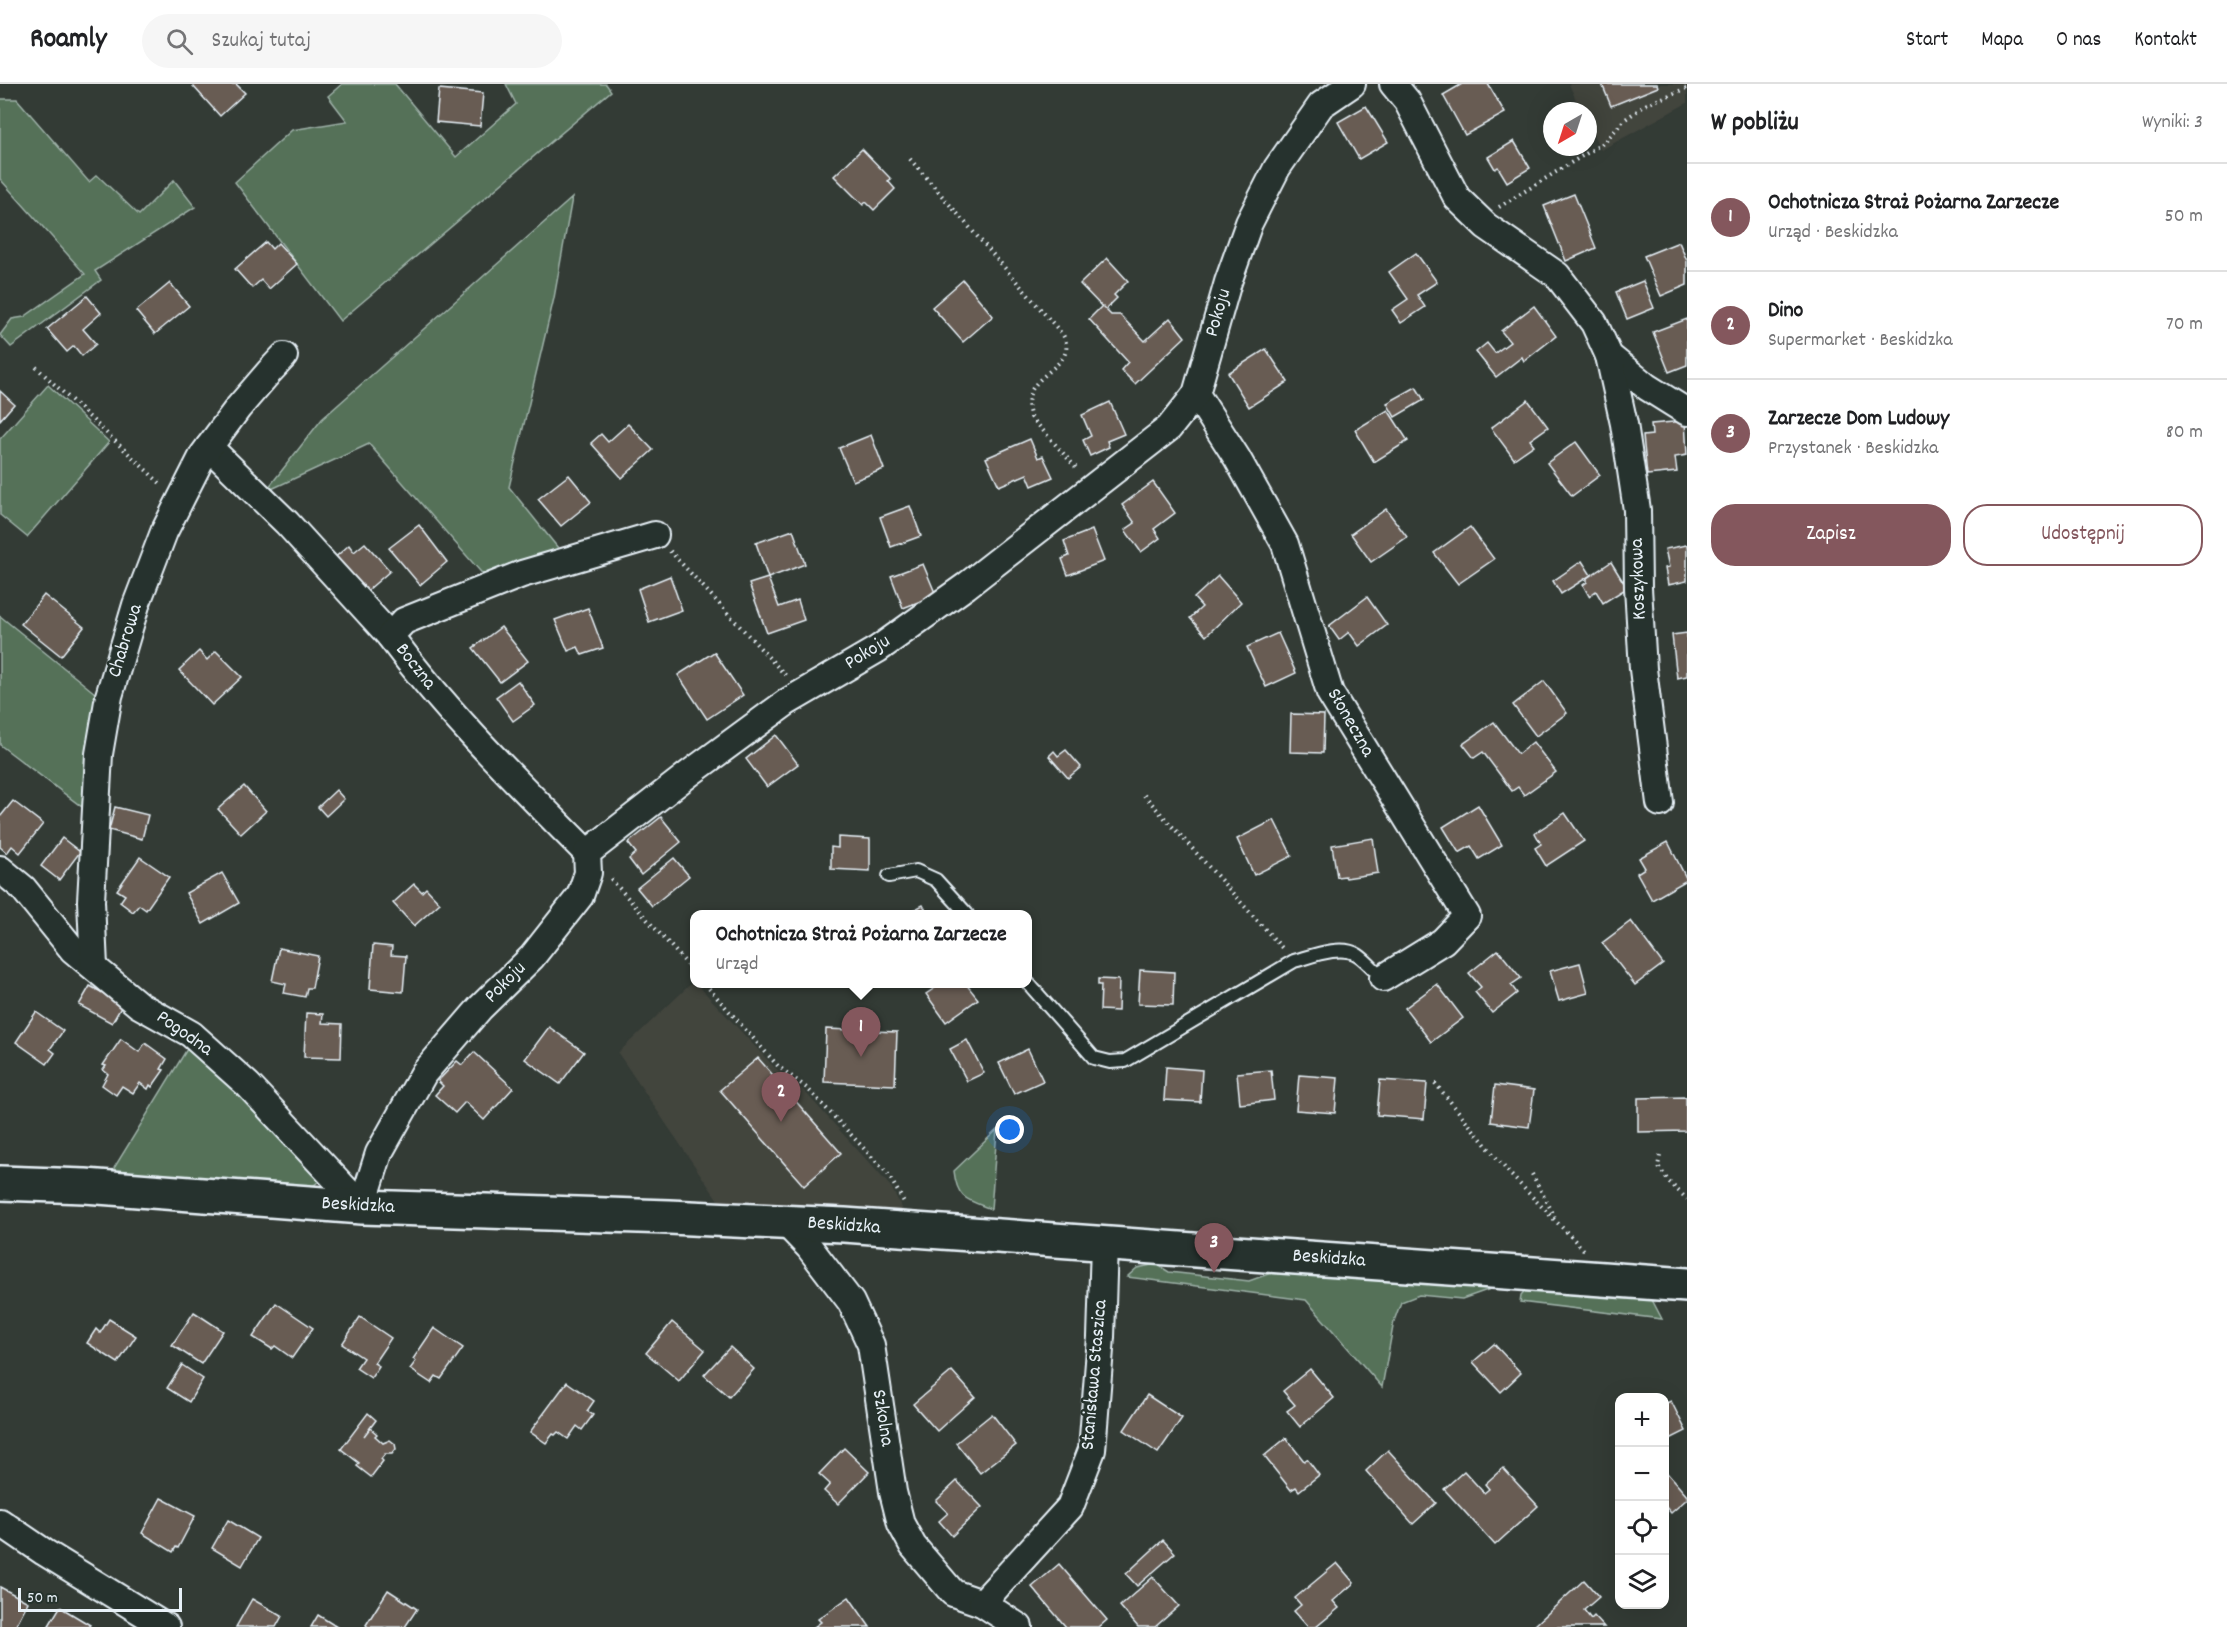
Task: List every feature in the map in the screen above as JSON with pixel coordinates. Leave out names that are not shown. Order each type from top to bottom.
[{"type":"street","name":"Pokoju","points":[[362,1208],[379,1153],[424,1073],[480,1008],[532,957],[580,896],[588,863],[690,773],[787,702],[888,642],[966,586],[1169,428],[1196,394],[1249,223],[1277,168],[1321,105],[1352,84]]},
{"type":"street","points":[[1394,84],[1407,101],[1457,198],[1486,226],[1557,275],[1594,323],[1609,356],[1647,387],[1687,412]]},
{"type":"street","name":"Koszykowa","points":[[1609,356],[1624,424],[1637,510],[1638,588],[1644,669],[1660,803]]},
{"type":"street","name":"Chabrowa","points":[[94,967],[91,901],[99,754],[109,696],[149,568],[203,455],[238,408],[268,372],[284,357]]},
{"type":"street","name":"Słoneczna","points":[[1196,394],[1237,458],[1286,544],[1330,693],[1467,916],[1443,941],[1383,978]]},
{"type":"street","points":[[209,447],[288,523],[390,636]]},
{"type":"street","name":"Boczna","points":[[588,863],[416,671],[390,636],[404,621],[522,574],[655,535]]},
{"type":"street","name":"Pogodna","points":[[0,868],[23,888],[73,950],[139,1005],[191,1034],[248,1085],[362,1208]]},
{"type":"street","name":"Beskidzka","points":[[0,1183],[85,1186],[362,1208],[786,1222],[1687,1285]]},
{"type":"street","name":"Szkolna","points":[[786,1222],[809,1247],[851,1302],[871,1345],[893,1492],[901,1524],[913,1546],[953,1593],[982,1604]]},
{"type":"street","name":"Stanisława Staszica","points":[[982,1604],[1070,1507],[1092,1450],[1101,1336],[1104,1244]]},
{"type":"street","points":[[0,1522],[44,1552],[166,1627]]},
{"type":"street","points":[[982,1604],[1019,1627]]},
{"type":"lane","points":[[889,876],[916,871],[936,880],[963,910]]},
{"type":"lane","points":[[1032,988],[1094,1058],[1110,1062],[1125,1061],[1294,961],[1316,954],[1347,951],[1358,955],[1383,978]]},
{"type":"path","points":[[1478,219],[1605,142],[1624,120],[1647,104],[1687,88]]},
{"type":"path","points":[[910,159],[1063,335],[1067,344],[1067,353],[1033,387],[1028,398],[1028,408],[1031,417],[1092,486]]},
{"type":"path","points":[[36,367],[180,502]]},
{"type":"path","points":[[655,535],[801,693]]},
{"type":"path","points":[[1143,795],[1294,961]]},
{"type":"path","points":[[588,863],[611,879],[690,968]]},
{"type":"path","points":[[709,988],[778,1066],[808,1089],[888,1174],[922,1231]]},
{"type":"path","points":[[1435,1083],[1509,1173],[1557,1220],[1611,1279]]},
{"type":"path","points":[[1660,1156],[1658,1166],[1669,1182],[1687,1199]]},
{"type":"path","points":[[1532,1174],[1557,1220]]},
{"type":"shaded area","points":[[1569,84],[1687,84],[1687,103],[1601,150],[1597,142],[1597,102],[1577,102]]},
{"type":"shaded area","points":[[690,985],[690,988],[701,988],[774,1067],[803,1090],[891,1187],[903,1210],[902,1216],[724,1209],[618,1053]]},
{"type":"green space","points":[[342,84],[395,84],[456,157],[516,104],[506,84],[606,84],[611,91],[340,321],[235,182],[292,130],[347,121],[328,96]]},
{"type":"green space","points":[[0,99],[17,99],[89,182],[97,175],[139,215],[174,180],[195,207],[95,271],[101,280],[11,347],[0,335],[12,319],[24,317],[85,274],[0,179]]},
{"type":"green space","points":[[572,198],[554,298],[509,487],[562,553],[486,578],[369,444],[265,492],[322,419]]},
{"type":"green space","points":[[48,385],[109,442],[27,537],[0,515],[0,439]]},
{"type":"green space","points":[[0,616],[101,698],[90,813],[0,745]]},
{"type":"green space","points":[[192,1041],[320,1180],[313,1186],[111,1173]]},
{"type":"green space","points":[[997,1130],[991,1209],[970,1200],[961,1193],[954,1171]]},
{"type":"green space","points":[[1156,1264],[1169,1272],[1249,1281],[1271,1273],[1496,1287],[1462,1299],[1419,1295],[1401,1302],[1394,1321],[1382,1387],[1306,1300],[1127,1277],[1137,1268]]},
{"type":"green space","points":[[1526,1289],[1650,1296],[1662,1319],[1520,1302],[1521,1295]]},
{"type":"building","points":[[195,84],[236,84],[245,93],[220,116],[193,86]]},
{"type":"building","points":[[1462,84],[1488,84],[1505,113],[1465,135],[1443,95]]},
{"type":"building","points":[[1602,84],[1657,84],[1658,87],[1611,106]]},
{"type":"building","points":[[439,89],[483,93],[480,126],[436,122]]},
{"type":"building","points":[[1366,106],[1388,142],[1359,159],[1338,122]]},
{"type":"building","points":[[1514,141],[1530,168],[1507,182],[1498,167],[1495,169],[1488,157]]},
{"type":"building","points":[[862,149],[891,179],[888,181],[895,189],[874,210],[866,202],[863,205],[834,176]]},
{"type":"building","points":[[1574,194],[1596,248],[1566,261],[1544,206]]},
{"type":"building","points":[[266,242],[272,249],[278,243],[297,264],[269,289],[261,280],[252,288],[235,269]]},
{"type":"building","points":[[1679,242],[1687,261],[1687,285],[1661,296],[1644,256]]},
{"type":"building","points":[[1416,253],[1437,282],[1417,295],[1425,307],[1401,323],[1392,310],[1408,299],[1389,272]]},
{"type":"building","points":[[1107,258],[1128,281],[1114,295],[1117,298],[1105,310],[1080,284]]},
{"type":"building","points":[[963,280],[993,316],[963,342],[932,307]]},
{"type":"building","points":[[1643,281],[1654,308],[1627,319],[1616,292]]},
{"type":"building","points":[[170,283],[189,306],[155,334],[136,311]]},
{"type":"building","points":[[87,296],[101,313],[83,329],[96,344],[82,356],[74,346],[67,352],[47,329]]},
{"type":"building","points":[[1102,306],[1111,315],[1120,315],[1145,341],[1170,318],[1185,337],[1135,384],[1121,370],[1128,362],[1089,319]]},
{"type":"building","points":[[1534,306],[1556,336],[1524,361],[1522,357],[1496,377],[1476,352],[1487,343],[1495,353],[1510,342],[1501,331]]},
{"type":"building","points":[[1687,319],[1687,365],[1669,372],[1653,332]]},
{"type":"building","points":[[1266,349],[1288,382],[1249,407],[1228,373]]},
{"type":"building","points":[[1416,387],[1424,400],[1395,417],[1387,403]]},
{"type":"building","points":[[0,391],[14,404],[0,420]]},
{"type":"building","points":[[1528,400],[1548,427],[1530,440],[1534,445],[1514,459],[1491,428]]},
{"type":"building","points":[[1110,402],[1124,434],[1107,441],[1109,447],[1090,456],[1083,440],[1091,436],[1082,415]]},
{"type":"building","points":[[1388,410],[1408,441],[1374,462],[1355,430]]},
{"type":"building","points":[[1685,421],[1687,455],[1675,457],[1677,472],[1647,475],[1643,436],[1652,435],[1651,424]]},
{"type":"building","points":[[628,424],[653,450],[622,478],[591,443],[601,434],[608,442]]},
{"type":"building","points":[[871,435],[884,469],[853,481],[839,448]]},
{"type":"building","points":[[1030,439],[1038,458],[1043,456],[1053,477],[1032,486],[1027,474],[999,486],[986,458]]},
{"type":"building","points":[[1576,442],[1600,475],[1572,496],[1547,463]]},
{"type":"building","points":[[569,475],[591,502],[561,526],[538,499]]},
{"type":"building","points":[[1153,482],[1175,513],[1154,529],[1160,538],[1141,552],[1125,530],[1135,523],[1122,505]]},
{"type":"building","points":[[910,506],[921,536],[891,547],[880,517]]},
{"type":"building","points":[[1386,509],[1407,537],[1371,562],[1351,534]]},
{"type":"building","points":[[419,525],[447,562],[420,585],[389,548]]},
{"type":"building","points":[[1470,527],[1494,559],[1458,584],[1434,553]]},
{"type":"building","points":[[793,530],[805,564],[768,578],[756,543]]},
{"type":"building","points":[[1092,530],[1104,561],[1068,575],[1062,559],[1069,556],[1064,541]]},
{"type":"building","points":[[365,543],[390,571],[361,596],[331,561],[349,545],[354,552]]},
{"type":"building","points":[[1687,545],[1687,581],[1668,585],[1665,568],[1669,567],[1665,549]]},
{"type":"building","points":[[1582,561],[1591,575],[1561,594],[1553,581]]},
{"type":"building","points":[[1611,562],[1627,588],[1603,603],[1596,591],[1589,596],[1583,585],[1587,582],[1587,578]]},
{"type":"building","points":[[923,564],[936,595],[903,608],[891,576]]},
{"type":"building","points":[[670,576],[682,610],[649,622],[638,589]]},
{"type":"building","points":[[1218,576],[1241,602],[1206,636],[1190,618],[1202,607],[1194,598]]},
{"type":"building","points":[[768,578],[779,607],[798,600],[804,620],[767,633],[749,584]]},
{"type":"building","points":[[44,595],[84,627],[61,656],[21,624]]},
{"type":"building","points":[[1367,597],[1387,625],[1359,646],[1349,632],[1339,640],[1329,626]]},
{"type":"building","points":[[588,608],[603,648],[582,655],[578,647],[568,651],[555,620]]},
{"type":"building","points":[[501,627],[528,661],[500,682],[473,648]]},
{"type":"building","points":[[1278,633],[1296,673],[1266,687],[1247,647]]},
{"type":"building","points":[[1687,633],[1687,676],[1677,678],[1672,635]]},
{"type":"building","points":[[199,651],[207,660],[216,651],[242,677],[212,705],[179,670]]},
{"type":"building","points":[[714,652],[743,695],[707,719],[678,675]]},
{"type":"building","points":[[518,681],[535,705],[513,721],[496,697]]},
{"type":"building","points":[[1544,681],[1567,713],[1536,736],[1513,705]]},
{"type":"building","points":[[1291,714],[1324,715],[1323,753],[1290,752]]},
{"type":"building","points":[[1494,722],[1518,754],[1533,742],[1556,772],[1524,795],[1518,787],[1512,791],[1483,752],[1474,758],[1463,744]]},
{"type":"building","points":[[776,735],[798,764],[767,787],[746,759]]},
{"type":"building","points":[[1066,750],[1081,767],[1068,778],[1049,756],[1054,751],[1058,756]]},
{"type":"building","points":[[244,786],[266,811],[241,834],[218,809]]},
{"type":"building","points":[[336,790],[344,799],[326,816],[318,807]]},
{"type":"building","points":[[13,801],[43,824],[20,853],[12,846],[7,853],[0,847],[0,817]]},
{"type":"building","points":[[1478,805],[1502,845],[1479,859],[1471,846],[1459,853],[1443,827]]},
{"type":"building","points":[[115,807],[148,815],[142,839],[109,830]]},
{"type":"building","points":[[1565,813],[1584,841],[1546,866],[1535,848],[1541,844],[1535,833]]},
{"type":"building","points":[[661,817],[681,842],[641,875],[629,859],[636,853],[628,843]]},
{"type":"building","points":[[1274,820],[1292,856],[1254,875],[1237,839]]},
{"type":"building","points":[[838,837],[870,839],[870,871],[831,869],[831,847],[838,848]]},
{"type":"building","points":[[62,838],[80,852],[59,880],[41,866]]},
{"type":"building","points":[[1373,838],[1378,873],[1346,878],[1345,876],[1337,877],[1332,845]]},
{"type":"building","points":[[1668,842],[1687,880],[1652,900],[1637,873],[1645,868],[1639,858]]},
{"type":"building","points":[[140,857],[169,877],[146,910],[139,905],[133,912],[120,902],[125,895],[117,890]]},
{"type":"building","points":[[674,858],[689,876],[652,906],[637,888]]},
{"type":"building","points":[[222,873],[239,903],[203,924],[186,893]]},
{"type":"building","points":[[414,884],[422,892],[426,888],[440,903],[414,926],[393,903]]},
{"type":"building","points":[[923,905],[926,910],[914,910]]},
{"type":"building","points":[[1631,921],[1663,964],[1635,985],[1602,943]]},
{"type":"building","points":[[373,945],[392,947],[391,955],[406,956],[403,992],[370,989]]},
{"type":"building","points":[[279,948],[318,956],[312,988],[307,988],[305,997],[284,993],[286,984],[272,981]]},
{"type":"building","points":[[1498,950],[1521,978],[1511,985],[1517,993],[1492,1013],[1475,992],[1481,987],[1469,973]]},
{"type":"building","points":[[1580,963],[1588,993],[1559,1001],[1550,971]]},
{"type":"building","points":[[1140,970],[1174,972],[1173,1005],[1138,1004]]},
{"type":"building","points":[[1098,979],[1119,980],[1118,1011],[1100,1010],[1101,985],[1098,985]]},
{"type":"building","points":[[1437,984],[1463,1018],[1431,1042],[1405,1008]]},
{"type":"building","points":[[90,986],[123,1004],[112,1023],[79,1005]]},
{"type":"building","points":[[935,988],[969,988],[978,999],[946,1022],[926,994]]},
{"type":"building","points":[[36,1012],[63,1031],[50,1049],[55,1053],[47,1064],[16,1042]]},
{"type":"building","points":[[306,1013],[323,1014],[322,1023],[342,1024],[341,1058],[304,1057]]},
{"type":"building","points":[[549,1027],[584,1052],[560,1084],[525,1059]]},
{"type":"building","points":[[826,1029],[897,1032],[895,1085],[824,1082]]},
{"type":"building","points":[[121,1039],[139,1052],[145,1043],[167,1059],[161,1069],[164,1070],[152,1087],[150,1085],[148,1089],[140,1083],[133,1093],[122,1086],[116,1095],[102,1085],[108,1074],[103,1070],[106,1066],[103,1065]]},
{"type":"building","points":[[967,1040],[984,1073],[967,1081],[950,1049]]},
{"type":"building","points":[[1028,1049],[1043,1081],[1014,1094],[999,1063]]},
{"type":"building","points":[[474,1052],[513,1088],[484,1120],[465,1102],[455,1113],[435,1095],[443,1086],[438,1081],[457,1061],[462,1065]]},
{"type":"building","points":[[758,1058],[841,1153],[804,1186],[720,1090]]},
{"type":"building","points":[[1166,1067],[1202,1070],[1200,1102],[1164,1100]]},
{"type":"building","points":[[1271,1070],[1274,1100],[1240,1104],[1237,1073]]},
{"type":"building","points":[[1299,1075],[1338,1078],[1335,1113],[1296,1110]]},
{"type":"building","points":[[1380,1080],[1427,1083],[1424,1119],[1377,1115]]},
{"type":"building","points":[[1495,1085],[1534,1090],[1529,1127],[1491,1122]]},
{"type":"building","points":[[1686,1097],[1686,1131],[1638,1132],[1638,1098]]},
{"type":"building","points":[[276,1303],[313,1328],[292,1358],[275,1346],[272,1349],[253,1337]]},
{"type":"building","points":[[194,1312],[223,1331],[201,1364],[172,1345]]},
{"type":"building","points":[[360,1317],[391,1338],[374,1363],[379,1366],[371,1378],[356,1368],[363,1358],[342,1344]]},
{"type":"building","points":[[109,1319],[136,1336],[118,1363],[87,1343],[96,1329],[100,1333]]},
{"type":"building","points":[[672,1322],[705,1350],[679,1381],[646,1353]]},
{"type":"building","points":[[434,1328],[463,1348],[441,1379],[436,1376],[431,1383],[410,1369],[416,1361],[413,1359]]},
{"type":"building","points":[[1494,1344],[1521,1373],[1501,1392],[1473,1362]]},
{"type":"building","points":[[730,1347],[754,1369],[729,1397],[704,1375]]},
{"type":"building","points":[[182,1365],[203,1379],[189,1402],[167,1388]]},
{"type":"building","points":[[1310,1369],[1334,1398],[1300,1427],[1287,1411],[1295,1405],[1283,1391]]},
{"type":"building","points":[[952,1371],[975,1397],[937,1431],[913,1404]]},
{"type":"building","points":[[567,1382],[594,1401],[587,1411],[593,1415],[582,1430],[577,1426],[568,1439],[558,1432],[553,1434],[546,1443],[530,1432]]},
{"type":"building","points":[[1147,1395],[1182,1418],[1158,1453],[1124,1430]]},
{"type":"building","points":[[1671,1401],[1686,1431],[1669,1440],[1669,1402]]},
{"type":"building","points":[[368,1413],[376,1420],[370,1428],[383,1443],[390,1440],[395,1444],[396,1449],[392,1454],[385,1454],[381,1459],[383,1461],[371,1477],[357,1466],[359,1463],[341,1449]]},
{"type":"building","points":[[992,1414],[1016,1445],[980,1473],[956,1443]]},
{"type":"building","points":[[1286,1438],[1304,1461],[1307,1459],[1319,1475],[1299,1491],[1296,1487],[1291,1490],[1264,1456]]},
{"type":"building","points":[[844,1448],[869,1472],[838,1504],[824,1491],[830,1484],[819,1474]]},
{"type":"building","points":[[1388,1450],[1436,1503],[1413,1524],[1366,1471]]},
{"type":"building","points":[[1503,1468],[1538,1506],[1495,1545],[1444,1489],[1464,1471],[1484,1493],[1489,1489],[1485,1484]]},
{"type":"building","points":[[1669,1475],[1687,1496],[1687,1499],[1671,1513],[1669,1511]]},
{"type":"building","points":[[957,1481],[982,1507],[952,1536],[939,1521],[948,1513],[936,1501]]},
{"type":"building","points":[[161,1498],[195,1516],[178,1548],[176,1547],[173,1552],[142,1533]]},
{"type":"building","points":[[228,1520],[258,1538],[242,1566],[212,1548]]},
{"type":"building","points":[[1163,1540],[1175,1553],[1137,1586],[1126,1574]]},
{"type":"building","points":[[1337,1563],[1354,1583],[1333,1601],[1339,1608],[1316,1627],[1308,1627],[1294,1611],[1301,1605],[1295,1598]]},
{"type":"building","points":[[1059,1564],[1107,1620],[1099,1627],[1066,1627],[1032,1587]]},
{"type":"building","points":[[1153,1577],[1179,1606],[1155,1627],[1138,1627],[1120,1606]]},
{"type":"building","points":[[1584,1580],[1599,1597],[1584,1610],[1591,1619],[1594,1616],[1604,1627],[1533,1627]]},
{"type":"building","points":[[0,1587],[28,1602],[15,1627],[0,1627]]},
{"type":"building","points":[[388,1590],[417,1609],[405,1627],[368,1627],[366,1625]]},
{"type":"building","points":[[849,1597],[870,1627],[814,1627],[821,1622],[818,1619]]},
{"type":"building","points":[[252,1599],[282,1616],[276,1627],[236,1627]]},
{"type":"building","points":[[60,1607],[90,1625],[88,1627],[48,1627]]},
{"type":"building","points":[[318,1615],[337,1627],[311,1627]]},
{"type":"place","name":"Ochotnicza Straż Pożarna Zarzecze","points":[[861,1057]]},
{"type":"place","name":"Dino","points":[[781,1122]]},
{"type":"place","name":"Zarzecze Dom Ludowy","points":[[1214,1273]]}]
